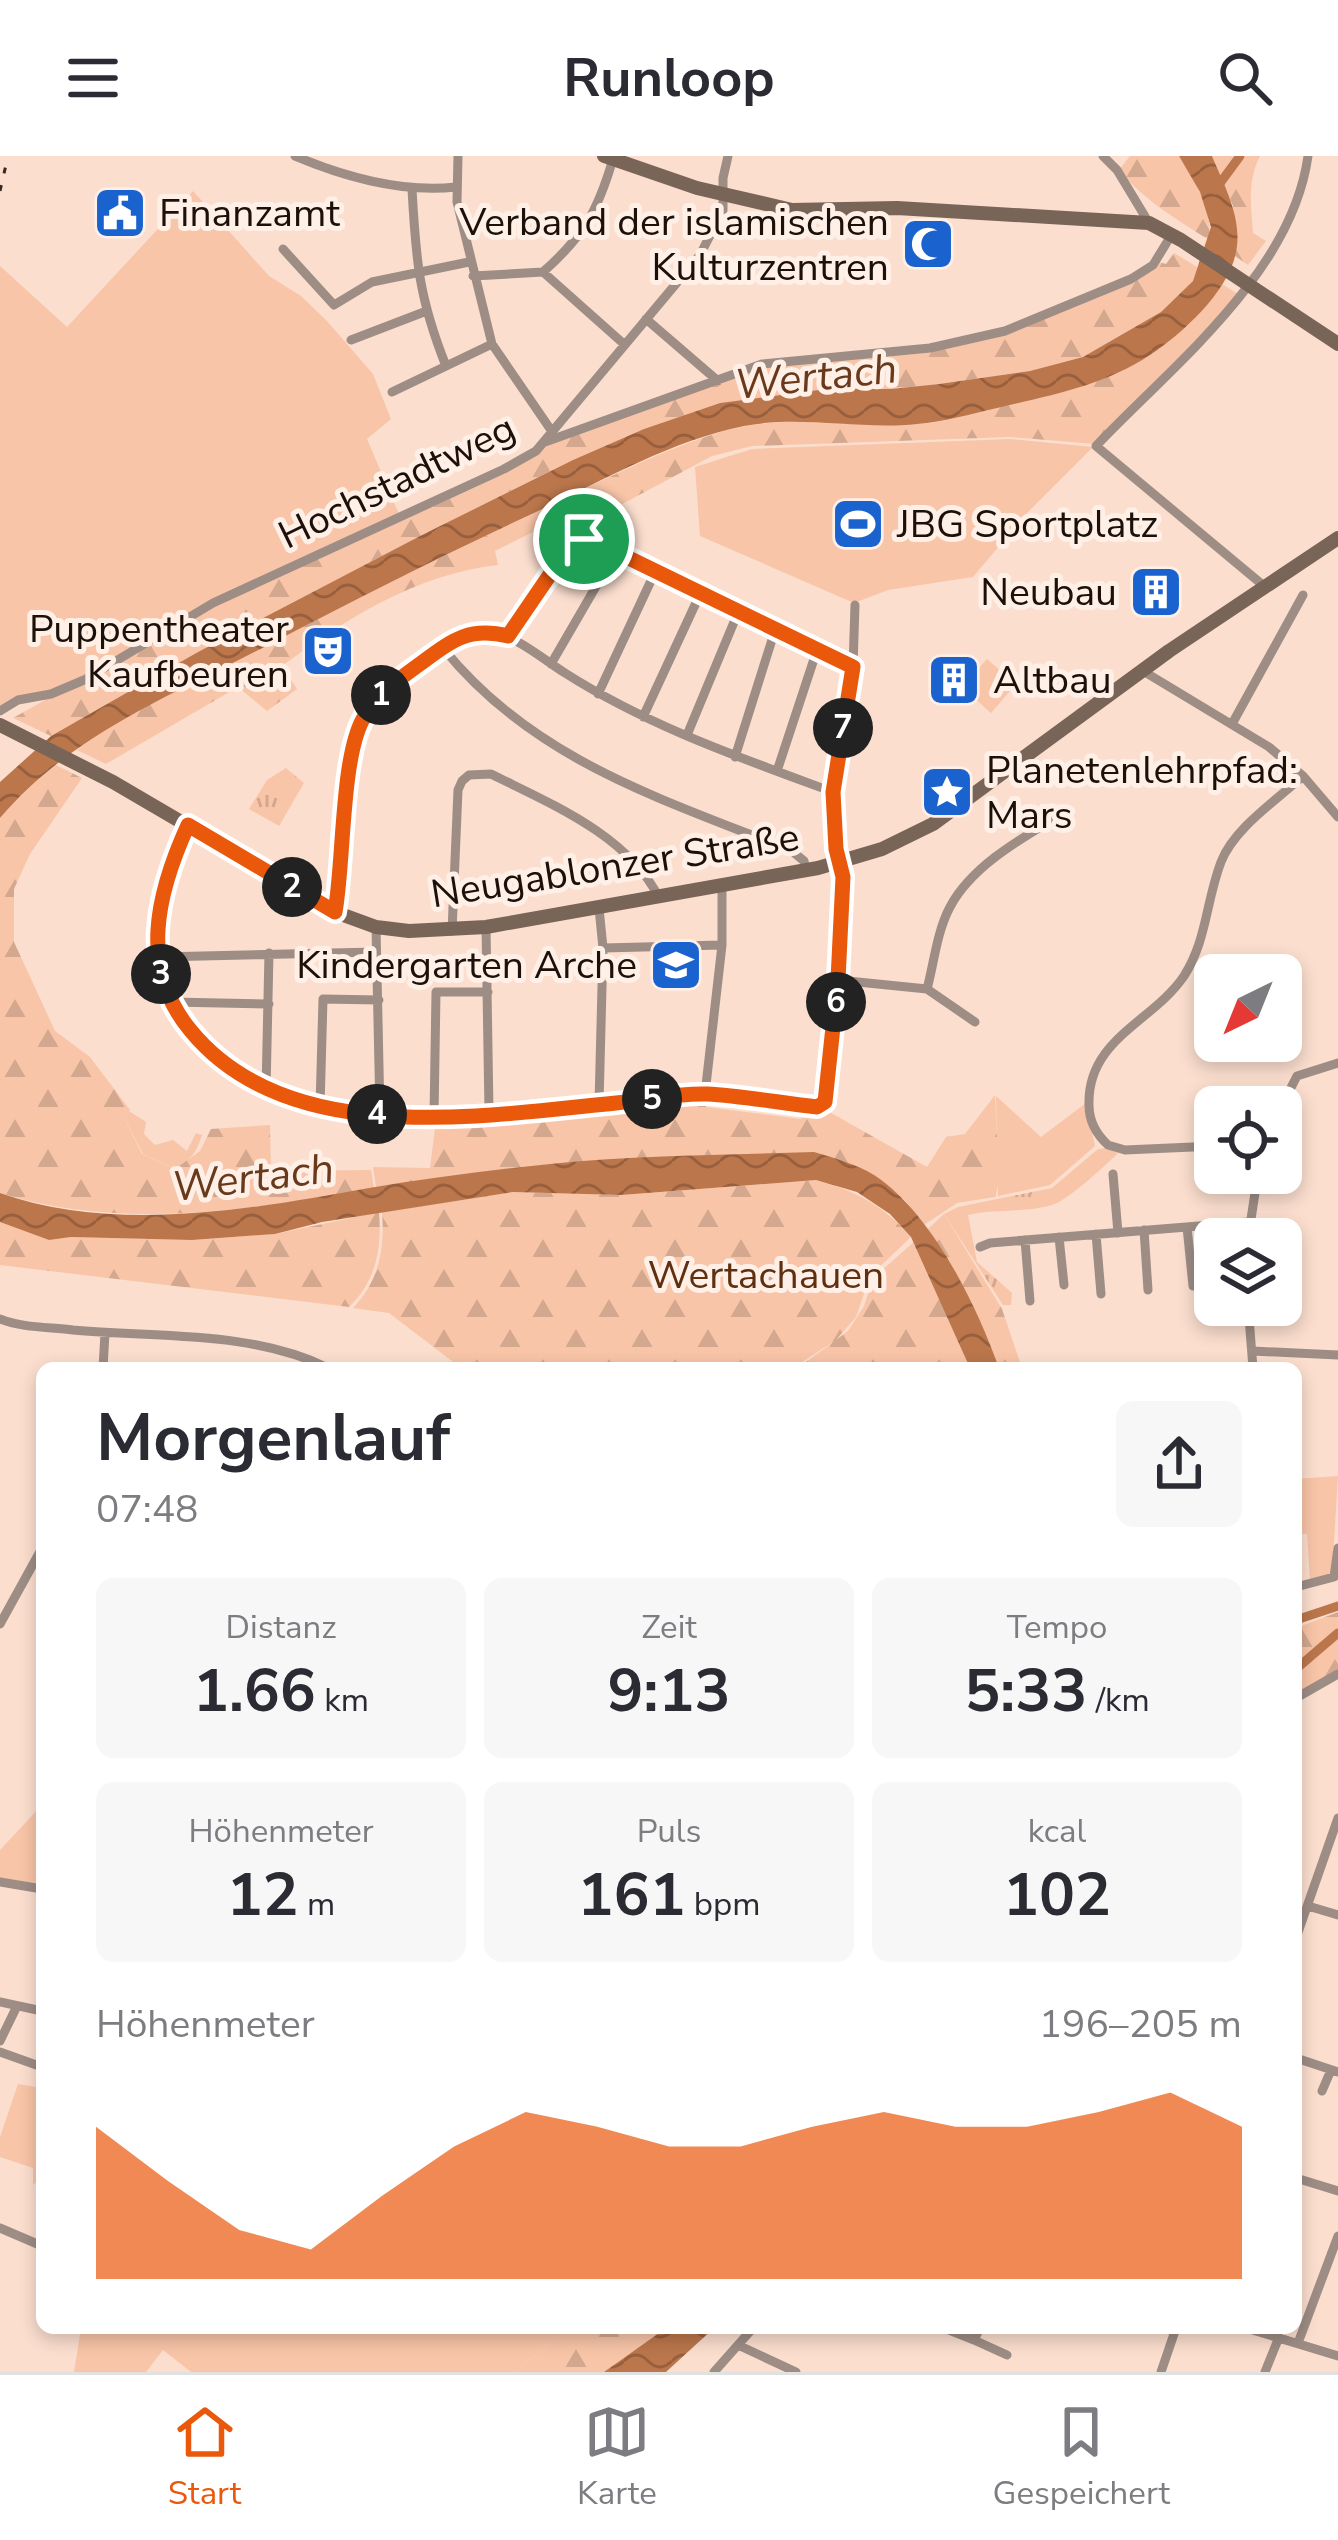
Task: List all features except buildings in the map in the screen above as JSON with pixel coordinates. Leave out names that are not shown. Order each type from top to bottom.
[{"type":"street","points":[[295,156],[412,189],[456,188]]},
{"type":"street","points":[[458,156],[456,188],[492,344],[549,438],[762,364],[930,347],[1005,331],[1131,279],[1153,265],[1176,237]]},
{"type":"street","name":"Hochstadtweg","points":[[0,711],[18,700],[51,694],[84,680],[213,603],[504,470],[549,438],[700,255],[723,210],[728,156]]},
{"type":"street","points":[[1102,156],[1117,170],[1149,223]]},
{"type":"street","points":[[1264,586],[1096,446],[1234,304],[1244,281],[1282,233],[1308,156]]},
{"type":"street","points":[[473,276],[543,272],[587,227],[597,210],[609,158],[769,207],[818,212],[897,208],[1149,223],[1338,344]]},
{"type":"street","points":[[412,189],[416,271],[424,312],[446,366]]},
{"type":"street","points":[[283,249],[334,305],[372,282],[470,262]]},
{"type":"street","points":[[543,272],[625,344]]},
{"type":"street","points":[[351,340],[424,312]]},
{"type":"street","points":[[646,319],[718,381]]},
{"type":"street","points":[[392,392],[492,344]]},
{"type":"street","points":[[508,636],[575,538],[616,551],[853,667]]},
{"type":"street","name":"Neugablonzer Straße","points":[[0,725],[87,768],[335,912],[376,927],[452,931],[486,927],[806,870],[894,844],[933,824],[1143,671],[1338,538]]},
{"type":"street","points":[[551,664],[616,551]]},
{"type":"street","points":[[598,694],[656,570]]},
{"type":"street","points":[[643,716],[701,592]]},
{"type":"street","points":[[1232,724],[1303,595]]},
{"type":"street","points":[[188,825],[169,866],[158,908],[159,957],[172,1002],[194,1036],[221,1061],[266,1090],[320,1107],[434,1117],[705,1094],[817,1107],[825,1102],[838,980],[843,877],[833,792],[853,667],[855,605]]},
{"type":"street","points":[[687,735],[739,610]]},
{"type":"street","points":[[735,757],[776,627]]},
{"type":"street","points":[[335,912],[352,761],[363,718],[380,696],[470,632],[508,636],[598,694],[643,716],[735,757],[833,792]]},
{"type":"street","points":[[443,649],[504,714],[551,745],[620,782],[792,851],[804,861],[806,870]]},
{"type":"street","points":[[777,771],[817,650]]},
{"type":"street","points":[[1143,671],[1232,724],[1303,776],[1338,817]]},
{"type":"street","points":[[452,931],[458,790],[462,781],[477,773],[491,774],[596,830],[659,898]]},
{"type":"street","points":[[1194,1147],[1125,1150],[1102,1141],[1088,1099],[1100,1059],[1130,1024],[1165,997],[1198,952],[1228,847],[1303,776]]},
{"type":"street","points":[[927,989],[945,919],[960,892],[999,855],[1057,817]]},
{"type":"street","points":[[705,1094],[722,945],[722,886]]},
{"type":"street","points":[[599,908],[603,948],[599,1104]]},
{"type":"street","points":[[376,927],[380,1114]]},
{"type":"street","points":[[486,927],[489,1112]]},
{"type":"street","points":[[603,948],[722,945]]},
{"type":"street","points":[[159,957],[376,952]]},
{"type":"street","points":[[266,1090],[269,953]]},
{"type":"street","points":[[838,980],[927,989],[975,1022]]},
{"type":"street","points":[[434,1117],[436,992],[488,992]]},
{"type":"street","points":[[320,1107],[323,999],[379,1000]]},
{"type":"street","points":[[172,1002],[268,1004]]},
{"type":"street","points":[[1292,1086],[1297,1076],[1338,1063]]},
{"type":"street","points":[[1113,1174],[1118,1233]]},
{"type":"street","points":[[1187,1227],[1192,1286]]},
{"type":"street","points":[[980,1247],[1194,1227]]},
{"type":"street","points":[[1144,1231],[1148,1290]]},
{"type":"street","points":[[1096,1234],[1101,1294]]},
{"type":"street","points":[[1060,1237],[1064,1285]]},
{"type":"street","points":[[1025,1240],[1030,1301]]},
{"type":"street","points":[[0,1319],[106,1333],[240,1342],[314,1362]]},
{"type":"street","points":[[1250,1326],[1253,1362]]},
{"type":"street","points":[[104,1362],[106,1333]]},
{"type":"street","points":[[1252,1351],[1338,1355]]},
{"type":"street","points":[[1302,1586],[1336,1577],[1338,1548]]},
{"type":"street","points":[[0,1624],[36,1559]]},
{"type":"street","points":[[1302,1695],[1338,1674]]},
{"type":"street","points":[[1302,1922],[1338,1818]]},
{"type":"street","points":[[0,1882],[36,1888]]},
{"type":"street","points":[[1308,1906],[1338,1915]]},
{"type":"street","points":[[0,2002],[36,2010]]},
{"type":"street","points":[[0,2041],[17,2006]]},
{"type":"street","points":[[0,2052],[36,2065]]},
{"type":"street","points":[[1302,2060],[1334,2071],[1322,2091]]},
{"type":"street","points":[[1302,2180],[1338,2191]]},
{"type":"street","points":[[0,2228],[36,2243]]},
{"type":"street","points":[[1302,2332],[1338,2236]]},
{"type":"street","points":[[714,2372],[748,2334]]},
{"type":"street","points":[[958,2334],[1007,2354]]},
{"type":"street","points":[[974,2341],[977,2334]]},
{"type":"street","points":[[1161,2372],[1174,2334]]},
{"type":"street","points":[[1269,2334],[1338,2356]]},
{"type":"street","points":[[1298,2343],[1301,2334]]},
{"type":"street","points":[[1265,2372],[1280,2337]]},
{"type":"street","points":[[738,2345],[796,2372]]},
{"type":"green space","points":[[1130,156],[1179,156],[1205,207],[1209,240],[1129,181],[1119,170]]},
{"type":"green space","points":[[1212,156],[1260,156],[1251,213],[1253,233],[1266,241],[1248,265],[1235,256],[1233,206]]},
{"type":"green space","points":[[193,191],[269,276],[301,296],[373,374],[391,419],[367,439],[399,514],[65,687],[0,707],[0,266],[67,327]]},
{"type":"green space","points":[[1174,253],[1199,268],[1193,281],[1161,312],[1083,357],[1030,371],[939,384],[826,389],[720,403],[573,460],[422,535],[198,652],[51,736],[13,718],[214,605],[476,487],[547,444],[763,365],[974,342],[1159,262],[1166,264]]},
{"type":"green space","points":[[1222,284],[1238,294],[1233,301],[1096,444],[1010,437],[752,446],[712,456],[598,517],[593,512],[583,518],[585,524],[551,523],[495,551],[498,565],[439,578],[383,601],[282,666],[297,689],[267,711],[238,687],[106,764],[77,750],[149,704],[373,590],[666,452],[760,424],[931,423],[1066,390],[1123,369],[1148,354],[1173,336]]},
{"type":"green space","name":"JBG Sportplatz","points":[[1010,439],[1093,447],[1027,513],[973,577],[888,590],[854,603],[700,536],[695,467],[752,449]]},
{"type":"green space","points":[[987,659],[1016,684],[991,713],[962,687]]},
{"type":"green space","points":[[56,765],[82,778],[30,854],[14,889],[14,942],[55,1031],[90,1057],[130,1110],[124,1118],[142,1154],[175,1169],[200,1151],[211,1129],[270,1125],[271,1171],[371,1170],[374,1188],[234,1209],[140,1214],[46,1205],[0,1193],[0,818],[25,788]]},
{"type":"green space","points":[[286,768],[304,783],[279,826],[249,809],[267,780]]},
{"type":"green space","points":[[995,1095],[999,1182],[995,1197],[957,1203],[924,1225],[904,1199],[711,1155],[552,1164],[376,1187],[373,1167],[430,1168],[436,1120],[478,1117],[481,1127],[506,1125],[508,1116],[706,1098],[706,1107],[801,1119],[803,1109],[824,1109],[927,1167],[946,1137],[965,1134]]},
{"type":"green space","points":[[996,1096],[1041,1137],[1086,1103],[1095,1146],[1050,1185],[998,1196]]},
{"type":"green space","points":[[129,1111],[146,1122],[144,1134],[155,1145],[173,1140],[187,1151],[196,1133],[202,1135],[195,1151],[175,1169],[143,1154],[124,1118]]},
{"type":"green space","points":[[1098,1149],[1118,1153],[1057,1203],[968,1215],[977,1262],[1012,1293],[1011,1305],[1003,1305],[944,1214],[1052,1188]]},
{"type":"green space","name":"Wertachauen","points":[[816,1180],[868,1201],[911,1237],[870,1276],[856,1317],[836,1340],[802,1362],[453,1362],[389,1313],[353,1308],[378,1264],[382,1212],[513,1192],[621,1195]]},
{"type":"green space","points":[[379,1212],[375,1264],[366,1286],[349,1307],[0,1265],[0,1222],[49,1240],[192,1240],[275,1234]]},
{"type":"green space","points":[[944,1214],[1002,1309],[1020,1362],[996,1362],[928,1229]]},
{"type":"green space","name":"Wertachauen","points":[[915,1241],[967,1362],[806,1362],[848,1331],[864,1306],[873,1278]]},
{"type":"green space","points":[[1338,1476],[1332,1576],[1310,1582],[1307,1534],[1302,1534],[1302,1479]]},
{"type":"green space","points":[[1338,1612],[1338,1670],[1302,1691],[1302,1626]]},
{"type":"green space","points":[[36,1811],[36,1885],[0,1879],[0,1850]]},
{"type":"green space","points":[[18,2084],[36,2087],[33,2185],[33,2168],[0,2157],[0,2137]]},
{"type":"green space","points":[[80,2334],[559,2334],[516,2372],[191,2372],[163,2350],[146,2372],[74,2372]]},
{"type":"green space","points":[[559,2334],[658,2334],[604,2372],[516,2372]]},
{"type":"water","points":[[1179,156],[1212,156],[1235,215],[1236,252],[1224,282],[1202,310],[1163,346],[1132,366],[1076,388],[937,422],[765,423],[663,452],[403,576],[128,717],[60,762],[0,818],[0,782],[51,736],[198,652],[422,535],[644,429],[720,403],[826,389],[939,384],[1030,371],[1083,357],[1161,312],[1193,281],[1211,227],[1200,192]]},
{"type":"water","points":[[814,1152],[874,1175],[915,1212],[933,1236],[965,1289],[997,1362],[967,1362],[911,1237],[890,1214],[857,1192],[816,1180],[621,1195],[513,1192],[322,1222],[275,1234],[192,1240],[49,1240],[0,1222],[0,1193],[90,1212],[184,1214],[550,1164]]},
{"type":"water","points":[[658,2334],[707,2334],[666,2372],[604,2372]]},
{"type":"waterway","points":[[1215,190],[1240,156]]},
{"type":"waterway","points":[[1302,1618],[1338,1606]]},
{"type":"waterway","points":[[1302,1664],[1338,1633]]},
{"type":"railway","points":[[0,191],[8,156]]},
{"type":"place","name":"Finanzamt","points":[[120,213]]},
{"type":"place","name":"Verband der islamischen Kulturzentren","points":[[928,244]]},
{"type":"place","name":"JBG Sportplatz","points":[[858,524]]},
{"type":"place","name":"Neubau","points":[[1156,592]]},
{"type":"place","name":"Puppentheater Kaufbeuren","points":[[328,651]]},
{"type":"place","name":"Altbau","points":[[954,680]]},
{"type":"place","name":"Planetenlehrpfad: Mars","points":[[947,792]]},
{"type":"place","name":"Kindergarten Arche","points":[[676,965]]},
{"type":"route","points":[[575,538],[584,539],[853,667],[833,792],[836,849],[843,877],[825,1102],[817,1107],[705,1094],[434,1117],[320,1107],[251,1083],[194,1036],[161,975],[158,908],[169,866],[188,825],[335,912],[352,761],[363,718],[406,674],[470,632],[508,636],[575,538]]},
{"type":"water label","name":"Wertach","points":[[816,377]]},
{"type":"water label","name":"Wertach","points":[[253,1178]]}]
